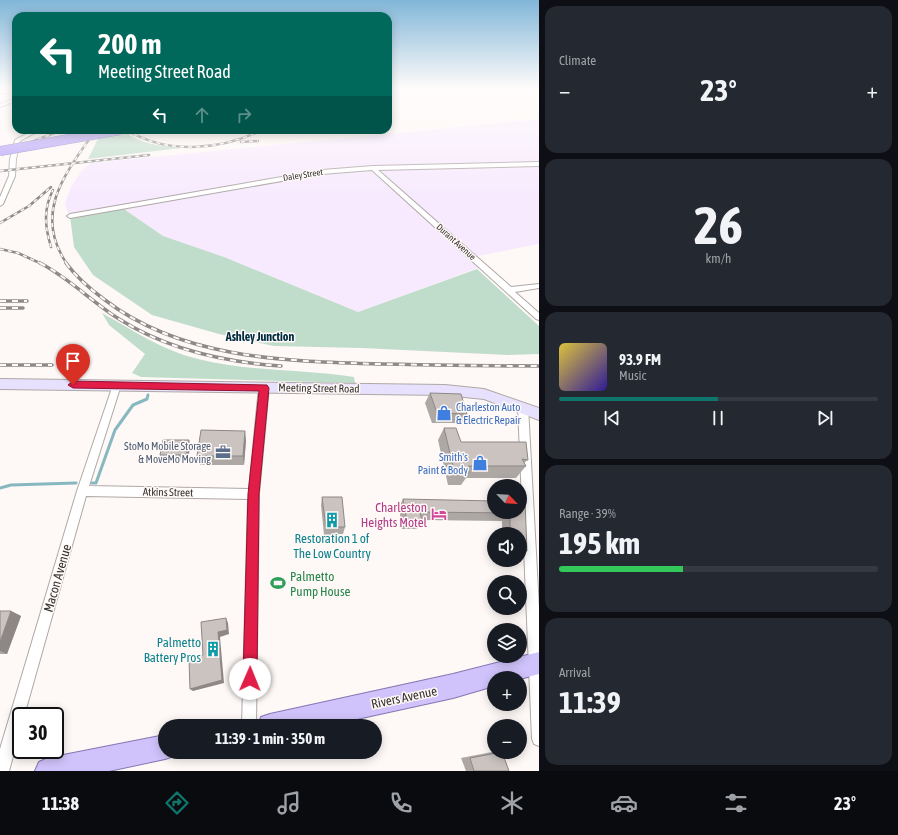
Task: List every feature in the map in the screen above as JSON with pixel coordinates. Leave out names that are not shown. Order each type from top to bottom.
[{"type":"highway","points":[[0,147],[76,134]]},
{"type":"highway","points":[[0,151],[97,134]]},
{"type":"main road","name":"Rivers Avenue","points":[[302,719],[453,686],[538,662]]},
{"type":"main road","points":[[48,771],[158,748]]},
{"type":"street","points":[[0,204],[12,176],[13,160],[18,140],[30,134]]},
{"type":"street","name":"Daley Street","points":[[70,216],[322,172],[373,168],[539,164]]},
{"type":"street","name":"Durant Avenue","points":[[373,168],[539,317]]},
{"type":"street","points":[[509,290],[539,286]]},
{"type":"street","name":"Meeting Street Road","points":[[0,384],[445,390],[484,394],[539,414]]},
{"type":"street","name":"Macon Avenue","points":[[1,771],[82,490],[117,385]]},
{"type":"street","points":[[249,719],[254,494],[264,388]]},
{"type":"street","points":[[523,407],[538,662],[539,739]]},
{"type":"street","name":"Atkins Street","points":[[82,490],[254,494]]},
{"type":"shaded area","points":[[488,124],[539,124],[539,244],[473,257],[483,266],[358,312],[224,257],[163,236],[121,207],[70,216],[65,203],[71,187],[82,170],[91,163]]},
{"type":"green space","points":[[112,134],[129,134],[143,142],[181,148],[88,159],[99,137]]},
{"type":"green space","points":[[121,207],[163,236],[224,257],[358,312],[477,269],[539,326],[539,354],[508,355],[362,348],[274,346],[219,334],[152,315],[93,275],[74,247],[70,216]]},
{"type":"green space","points":[[102,313],[173,351],[198,359],[237,366],[354,377],[355,383],[141,377],[132,373],[145,354],[109,325]]},
{"type":"building","points":[[430,393],[461,394],[467,414],[437,413]]},
{"type":"building","points":[[444,428],[456,428],[461,442],[526,442],[528,460],[522,459],[526,466],[468,466],[469,473],[455,474]]},
{"type":"building","points":[[201,430],[245,431],[243,456],[197,456]]},
{"type":"building","points":[[163,440],[189,440],[186,455],[160,455]]},
{"type":"building","name":"Restoration 1 of The Low Country","points":[[322,497],[342,497],[345,527],[326,527]]},
{"type":"building","points":[[403,499],[487,501],[487,513],[420,512],[422,522],[407,522]]},
{"type":"building","points":[[510,519],[526,519],[526,527],[510,527]]},
{"type":"building","points":[[0,611],[11,611],[0,642]]},
{"type":"building","name":"Palmetto Battery Pros","points":[[226,618],[227,630],[218,632],[222,680],[190,689],[189,660],[203,655],[201,622]]},
{"type":"building","points":[[487,755],[487,759],[505,759],[509,771],[474,771],[470,758]]},
{"type":"waterway","points":[[92,483],[96,483],[115,430],[133,405],[147,399],[148,395]]},
{"type":"waterway","points":[[0,488],[11,485],[76,483]]},
{"type":"railway","points":[[0,152],[16,148],[52,134]]},
{"type":"railway","points":[[73,163],[93,134]]},
{"type":"railway","points":[[135,134],[159,143],[194,147],[229,142],[253,134]]},
{"type":"railway","points":[[241,142],[258,141]]},
{"type":"railway","points":[[73,163],[149,155]]},
{"type":"railway","points":[[0,171],[73,163]]},
{"type":"railway","points":[[67,264],[57,245],[53,227],[53,210],[57,194],[64,177],[73,163]]},
{"type":"railway","points":[[0,223],[29,206],[51,187]]},
{"type":"railway","points":[[51,247],[46,225],[46,211],[53,190]]},
{"type":"railway","points":[[0,249],[18,253],[41,264]]},
{"type":"railway","points":[[66,263],[94,292],[135,320],[167,334],[201,345],[236,353],[271,358],[343,363],[539,366]]},
{"type":"railway","points":[[41,264],[71,283],[119,319],[157,339],[197,353],[218,358],[281,366]]},
{"type":"railway","points":[[0,301],[27,301]]},
{"type":"railway","points":[[0,308],[23,308]]},
{"type":"railway","points":[[0,365],[52,365]]},
{"type":"place","name":"Charleston Auto & Electric Repair","points":[[444,413]]},
{"type":"place","name":"StoMo Mobile Storage & MoveMo Moving","points":[[223,452]]},
{"type":"place","name":"Smith's Paint & Body","points":[[480,463]]},
{"type":"place","name":"Charleston Heights Motel","points":[[439,514]]},
{"type":"place","name":"Restoration 1 of The Low Country","points":[[332,520]]},
{"type":"place","name":"Palmetto Pump House","points":[[278,583]]},
{"type":"place","name":"Palmetto Battery Pros","points":[[213,649]]},
{"type":"district","name":"Ashley Junction","points":[[260,337]]},
{"type":"route","points":[[73,385],[264,388],[254,494],[250,679]]}]
